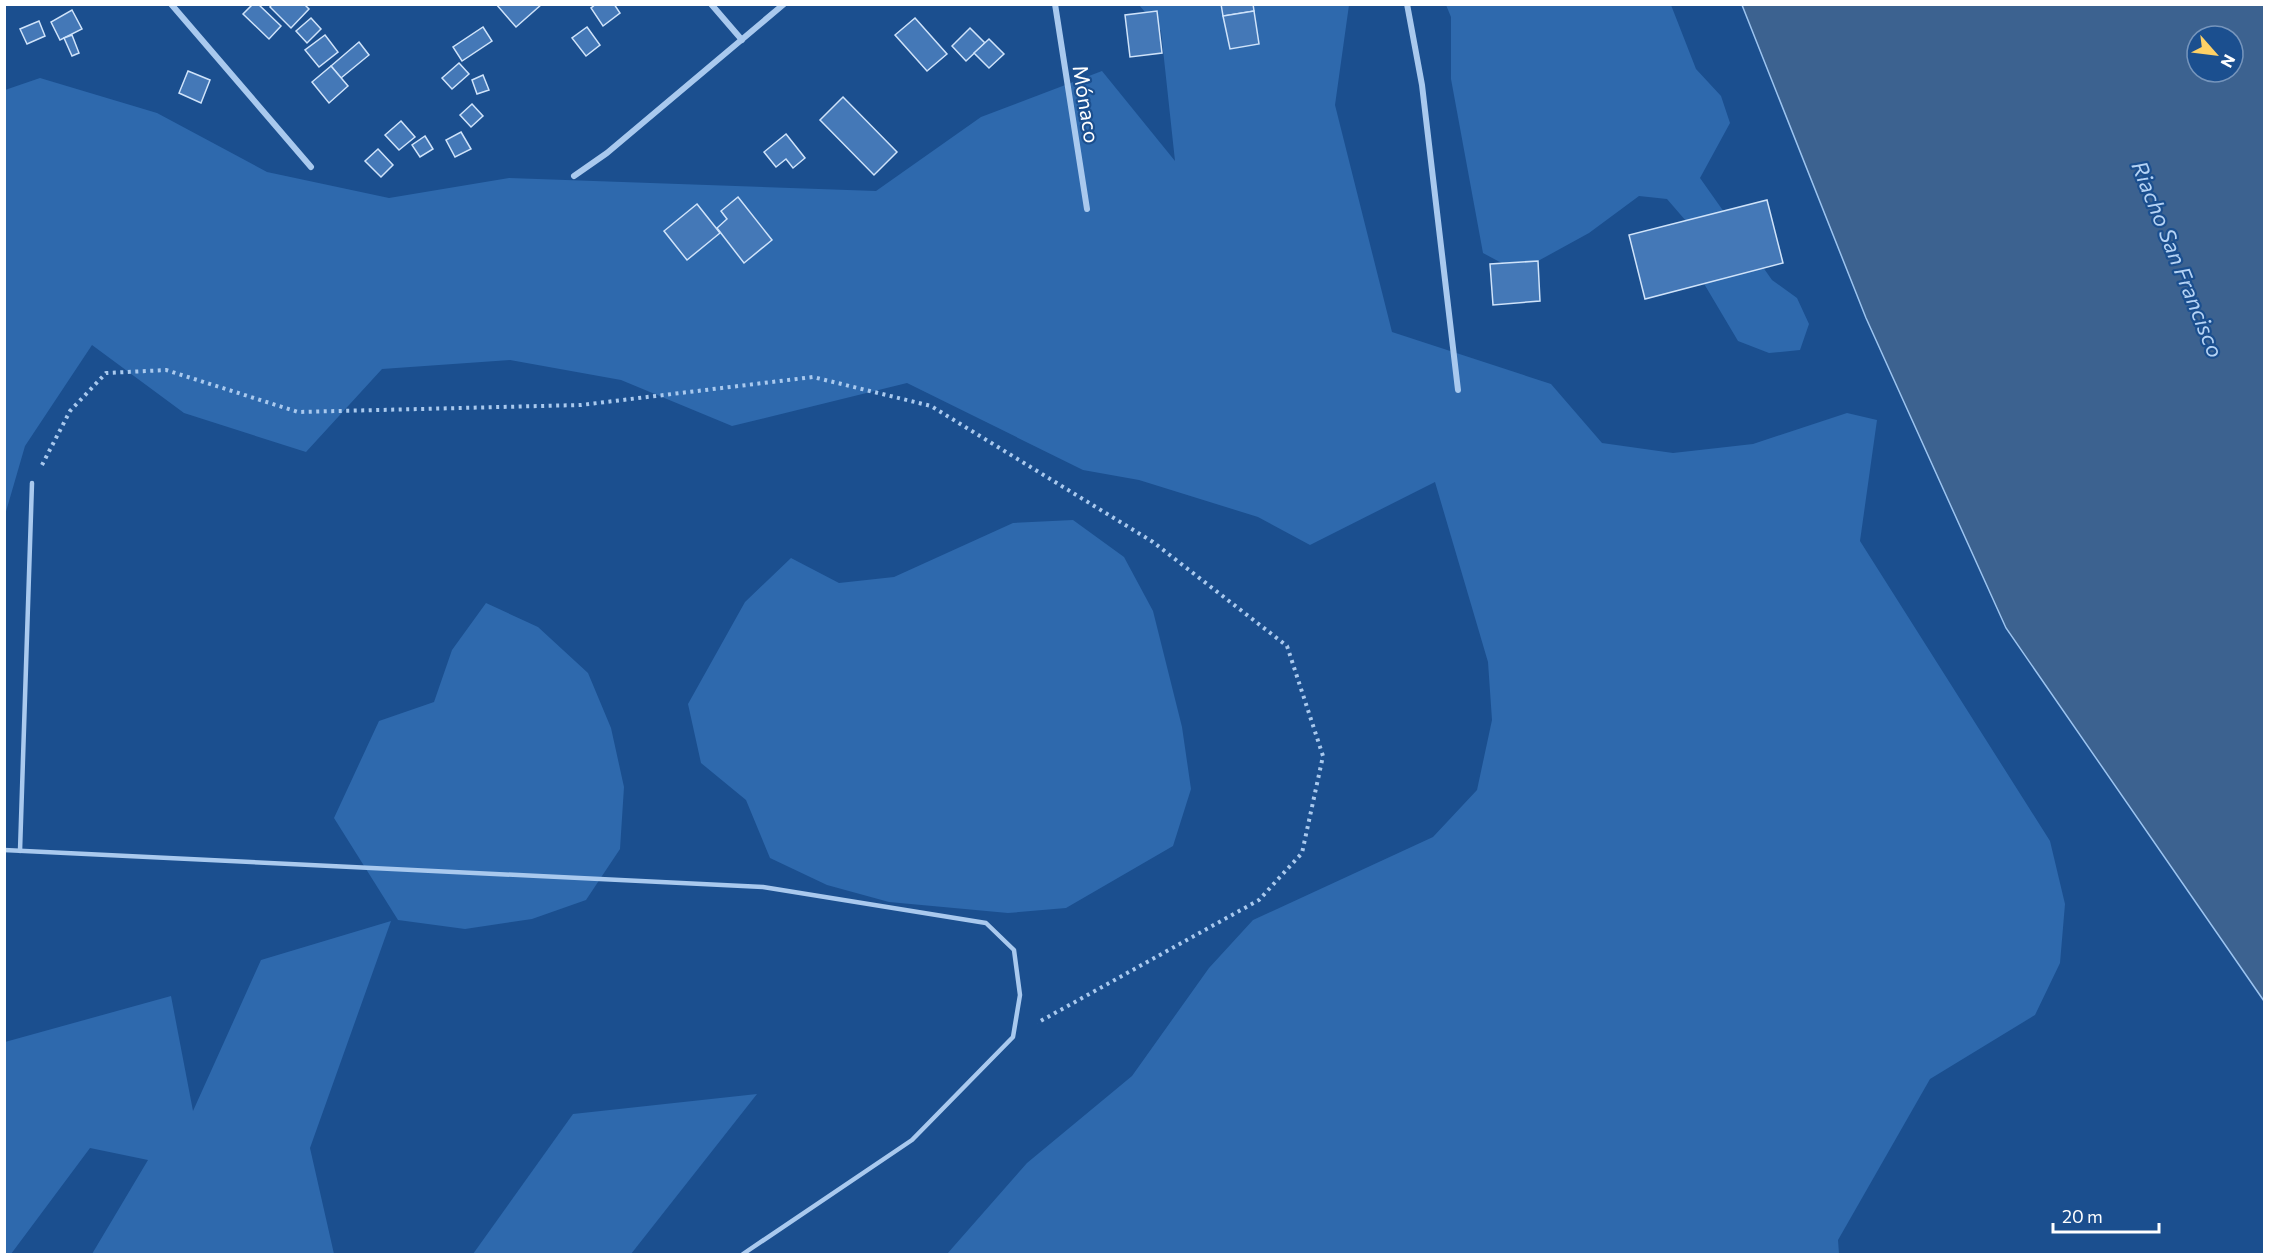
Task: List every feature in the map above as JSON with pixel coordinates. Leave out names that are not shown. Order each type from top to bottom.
[{"type":"street","points":[[171,4],[311,166]]},
{"type":"street","points":[[711,4],[742,40]]},
{"type":"street","points":[[574,176],[607,153],[784,4]]},
{"type":"street","name":"Mónaco","points":[[1055,4],[1087,209]]},
{"type":"street","points":[[1407,4],[1422,85],[1458,390]]},
{"type":"lane","points":[[20,851],[32,483]]},
{"type":"lane","points":[[4,850],[763,887],[987,923],[1014,950],[1020,995],[1013,1036],[912,1140],[743,1254]]},
{"type":"path","points":[[32,483],[70,411],[106,373],[166,370],[298,412],[581,405],[813,377],[931,406],[1153,542],[1287,646],[1323,756],[1302,853],[1259,900],[1013,1036]]},
{"type":"shaded area","points":[[1139,5],[1349,5],[1335,105],[1392,332],[1551,384],[1602,443],[1673,453],[1753,444],[1847,413],[1877,420],[1860,541],[2050,841],[2065,904],[2060,963],[2035,1015],[1930,1079],[1838,1240],[1839,1254],[947,1254],[1027,1163],[1132,1076],[1209,968],[1253,920],[1433,837],[1477,790],[1492,720],[1488,662],[1435,482],[1310,545],[1258,517],[1139,480],[1083,470],[907,383],[732,426],[621,380],[510,360],[382,369],[306,452],[184,413],[92,345],[25,446],[5,515],[5,90],[40,78],[157,113],[267,172],[389,198],[509,178],[876,191],[981,117],[1102,71],[1175,161],[1161,31]]},
{"type":"shaded area","points":[[1446,5],[1671,5],[1696,69],[1721,96],[1730,123],[1700,178],[1772,280],[1797,298],[1809,324],[1800,350],[1769,353],[1738,341],[1703,282],[1686,221],[1667,199],[1639,196],[1589,233],[1538,261],[1509,267],[1483,253],[1451,79],[1451,17]]},
{"type":"shaded area","points":[[1073,520],[1124,557],[1153,611],[1182,727],[1191,789],[1173,846],[1066,908],[1008,913],[889,902],[827,885],[770,858],[746,800],[701,763],[688,704],[745,602],[791,558],[839,583],[894,577],[1013,523]]},
{"type":"shaded area","points":[[486,603],[538,627],[588,673],[611,728],[624,787],[620,849],[586,900],[532,919],[465,929],[398,920],[334,818],[379,721],[434,702],[452,650]]},
{"type":"shaded area","points":[[391,921],[310,1148],[334,1254],[92,1254],[148,1160],[90,1148],[11,1254],[5,1254],[5,1042],[171,996],[193,1111],[261,960]]},
{"type":"shaded area","points":[[757,1094],[631,1254],[473,1254],[573,1114]]},
{"type":"water","name":"Riacho San Francisco","points":[[1742,5],[2264,5],[2264,1001],[2006,628],[1866,318]]},
{"type":"building","points":[[253,4],[258,4],[281,26],[269,39],[243,14]]},
{"type":"building","points":[[272,4],[304,4],[309,9],[291,28],[270,7]]},
{"type":"building","points":[[496,4],[542,4],[516,27]]},
{"type":"building","points":[[596,4],[614,4],[620,13],[603,26],[591,8]]},
{"type":"building","points":[[1221,4],[1253,4],[1254,11],[1223,16]]},
{"type":"building","points":[[72,10],[82,29],[60,40],[51,22]]},
{"type":"building","points":[[1157,11],[1162,53],[1130,57],[1125,15]]},
{"type":"building","points":[[1254,11],[1259,44],[1230,49],[1223,16]]},
{"type":"building","points":[[311,18],[321,29],[307,43],[296,31]]},
{"type":"building","points":[[915,18],[947,54],[927,71],[895,35]]},
{"type":"building","points":[[39,21],[45,36],[27,44],[20,29]]},
{"type":"building","points":[[483,27],[492,41],[462,61],[453,47]]},
{"type":"building","points":[[587,27],[600,45],[586,56],[572,38]]},
{"type":"building","points":[[970,28],[985,43],[966,61],[952,46]]},
{"type":"building","points":[[72,35],[79,53],[72,56],[64,38]]},
{"type":"building","points":[[325,35],[338,52],[319,67],[305,50]]},
{"type":"building","points":[[989,39],[1004,54],[989,68],[974,53]]},
{"type":"building","points":[[359,42],[369,55],[341,78],[331,66]]},
{"type":"building","points":[[459,63],[469,74],[452,89],[442,78]]},
{"type":"building","points":[[331,66],[348,86],[329,103],[312,82]]},
{"type":"building","points":[[188,71],[210,80],[201,103],[179,93]]},
{"type":"building","points":[[483,75],[489,90],[477,94],[472,80]]},
{"type":"building","points":[[843,97],[897,152],[874,175],[820,120]]},
{"type":"building","points":[[472,104],[483,116],[471,127],[460,115]]},
{"type":"building","points":[[401,121],[415,137],[399,150],[385,135]]},
{"type":"building","points":[[461,132],[471,149],[455,157],[446,140]]},
{"type":"building","points":[[786,134],[805,158],[793,168],[786,159],[776,167],[764,152]]},
{"type":"building","points":[[425,136],[433,149],[420,157],[412,145]]},
{"type":"building","points":[[378,149],[393,165],[381,177],[365,161]]},
{"type":"building","points":[[738,197],[772,240],[744,263],[717,228],[727,219],[721,211]]},
{"type":"building","points":[[1767,200],[1783,263],[1645,299],[1629,235]]},
{"type":"building","points":[[697,204],[720,233],[687,260],[664,231]]},
{"type":"building","points":[[1538,261],[1540,301],[1493,305],[1490,264]]}]
